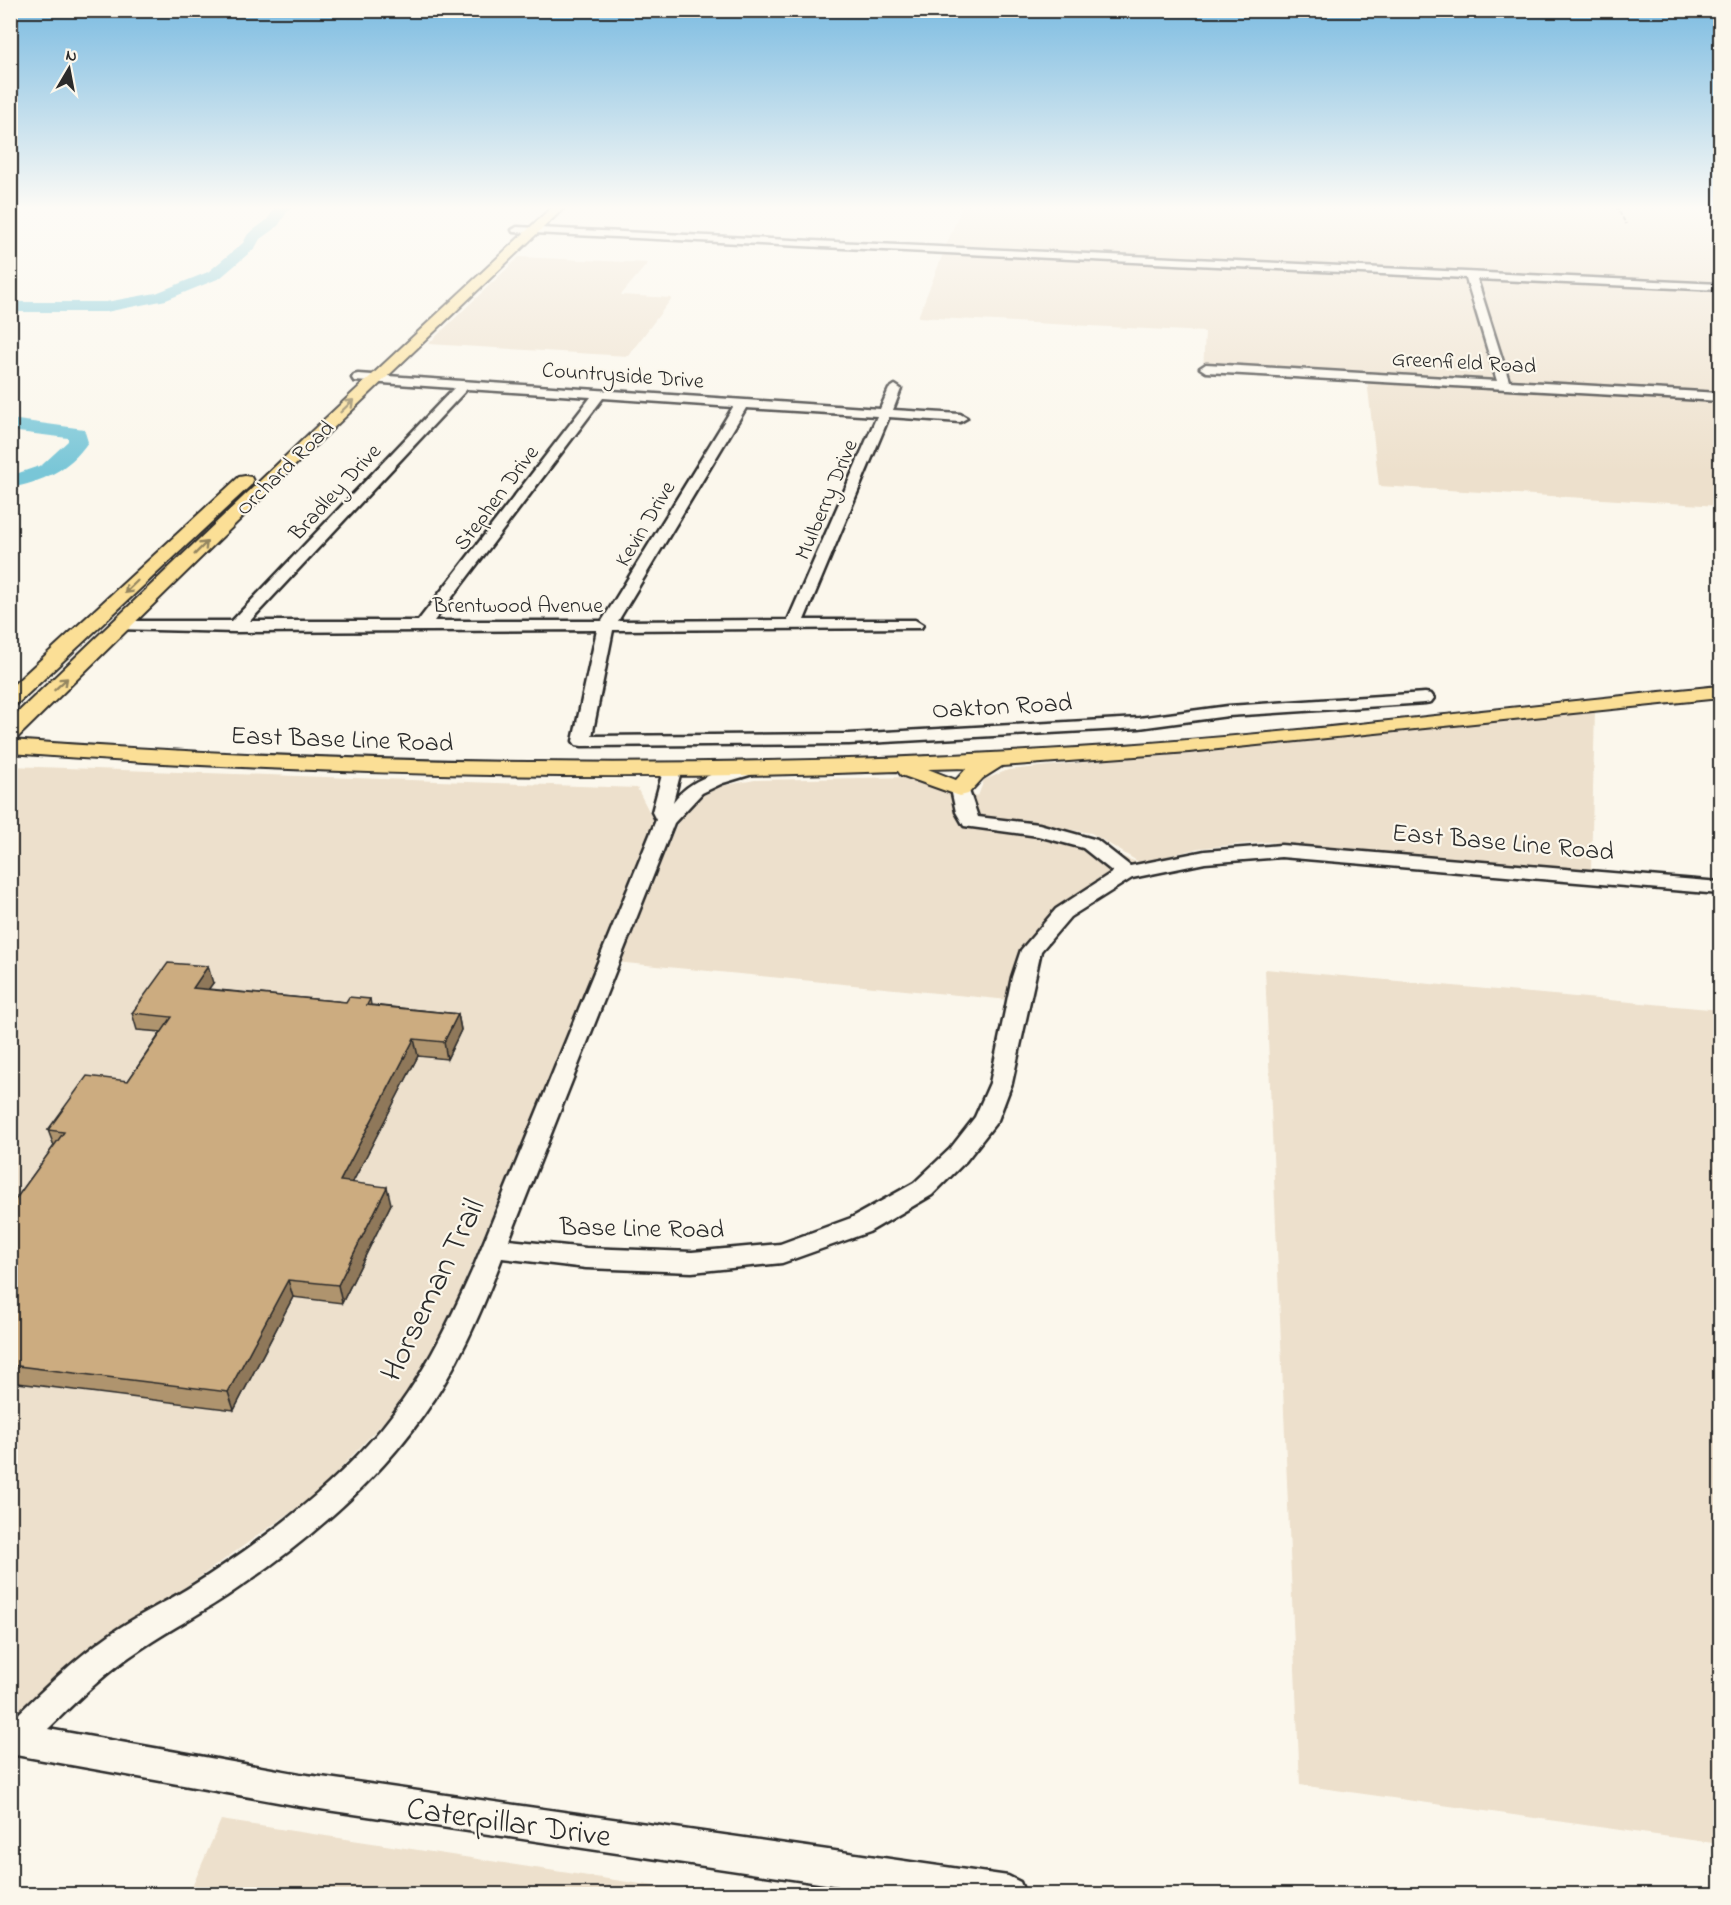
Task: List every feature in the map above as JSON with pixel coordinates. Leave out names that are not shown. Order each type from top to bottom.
[{"type":"main road","name":"Orchard Road","points":[[10,700],[447,295]]},
{"type":"main road","name":"Orchard Road","points":[[15,728],[466,295]]},
{"type":"main road","points":[[874,766],[996,760],[1184,746],[1720,692]]},
{"type":"main road","name":"East Base Line Road","points":[[10,746],[198,761],[460,771],[672,771],[874,766]]},
{"type":"main road","points":[[874,766],[912,770],[960,789],[975,773],[996,760]]},
{"type":"street","points":[[1476,295],[1504,384]]},
{"type":"street","name":"Greenfield Road","points":[[1206,368],[1720,397]]},
{"type":"street","name":"Countryside Drive","points":[[358,378],[960,418]]},
{"type":"street","name":"Bradley Drive","points":[[235,627],[464,384]]},
{"type":"street","name":"Mulberry Drive","points":[[794,626],[896,389]]},
{"type":"street","name":"Stephen Drive","points":[[422,626],[600,394]]},
{"type":"street","name":"Kevin Drive","points":[[582,741],[606,627],[630,591],[742,403]]},
{"type":"street","name":"Brentwood Avenue","points":[[122,626],[915,626]]},
{"type":"street","name":"Oakton Road","points":[[582,741],[849,739],[1139,723],[1228,711],[1425,698]]},
{"type":"street","name":"Horseman Trail","points":[[13,1738],[120,1646],[201,1596],[316,1512],[392,1436],[442,1360],[493,1248],[666,820],[675,814],[688,795],[698,788],[747,770]]},
{"type":"street","name":"Horseman Trail","points":[[666,820],[661,812],[672,771]]},
{"type":"street","points":[[960,789],[965,812],[971,822],[1039,830],[1067,836],[1090,844],[1126,873]]},
{"type":"street","name":"Base Line Road","points":[[493,1248],[586,1258],[692,1262],[782,1253],[860,1225],[923,1189],[958,1155],[986,1120],[1001,1083],[1023,977],[1032,951],[1063,913],[1126,873],[1205,857],[1281,851]]},
{"type":"street","name":"East Base Line Road","points":[[1281,851],[1720,888]]},
{"type":"street","name":"Caterpillar Drive","points":[[13,1738],[300,1790],[1008,1894]]},
{"type":"shaded area","points":[[479,295],[621,295],[672,298],[628,356],[428,344]]},
{"type":"shaded area","points":[[927,295],[1720,295],[1720,506],[1379,486],[1367,380],[1203,371],[1205,332],[918,317]]},
{"type":"shaded area","points":[[1595,710],[1591,872],[1268,842],[1199,848],[1141,863],[1109,875],[1060,910],[1034,933],[1016,964],[1009,1000],[615,962],[679,820],[698,798],[721,786],[755,780],[914,777],[978,796],[984,780],[1008,770]],"holes":[[[1025,823],[1091,833],[1137,862]]]},
{"type":"shaded area","points":[[10,766],[637,788],[655,823],[438,1345],[400,1404],[318,1493],[170,1598],[15,1723],[10,1722]]},
{"type":"shaded area","points":[[1265,969],[1720,1010],[1720,1844],[1300,1785]]},
{"type":"shaded area","points":[[221,1820],[707,1894],[189,1894]]},
{"type":"building","points":[[168,963],[208,966],[193,988],[346,1002],[349,997],[370,999],[367,1005],[458,1014],[444,1042],[414,1039],[340,1181],[387,1187],[338,1285],[288,1280],[228,1392],[10,1365],[10,1207],[64,1132],[48,1130],[87,1076],[128,1081],[172,1017],[132,1013]]},
{"type":"waterway","points":[[10,307],[106,307],[165,295]]},
{"type":"waterway","points":[[10,425],[77,433],[78,442],[63,458],[48,469],[32,477],[10,482]]}]
